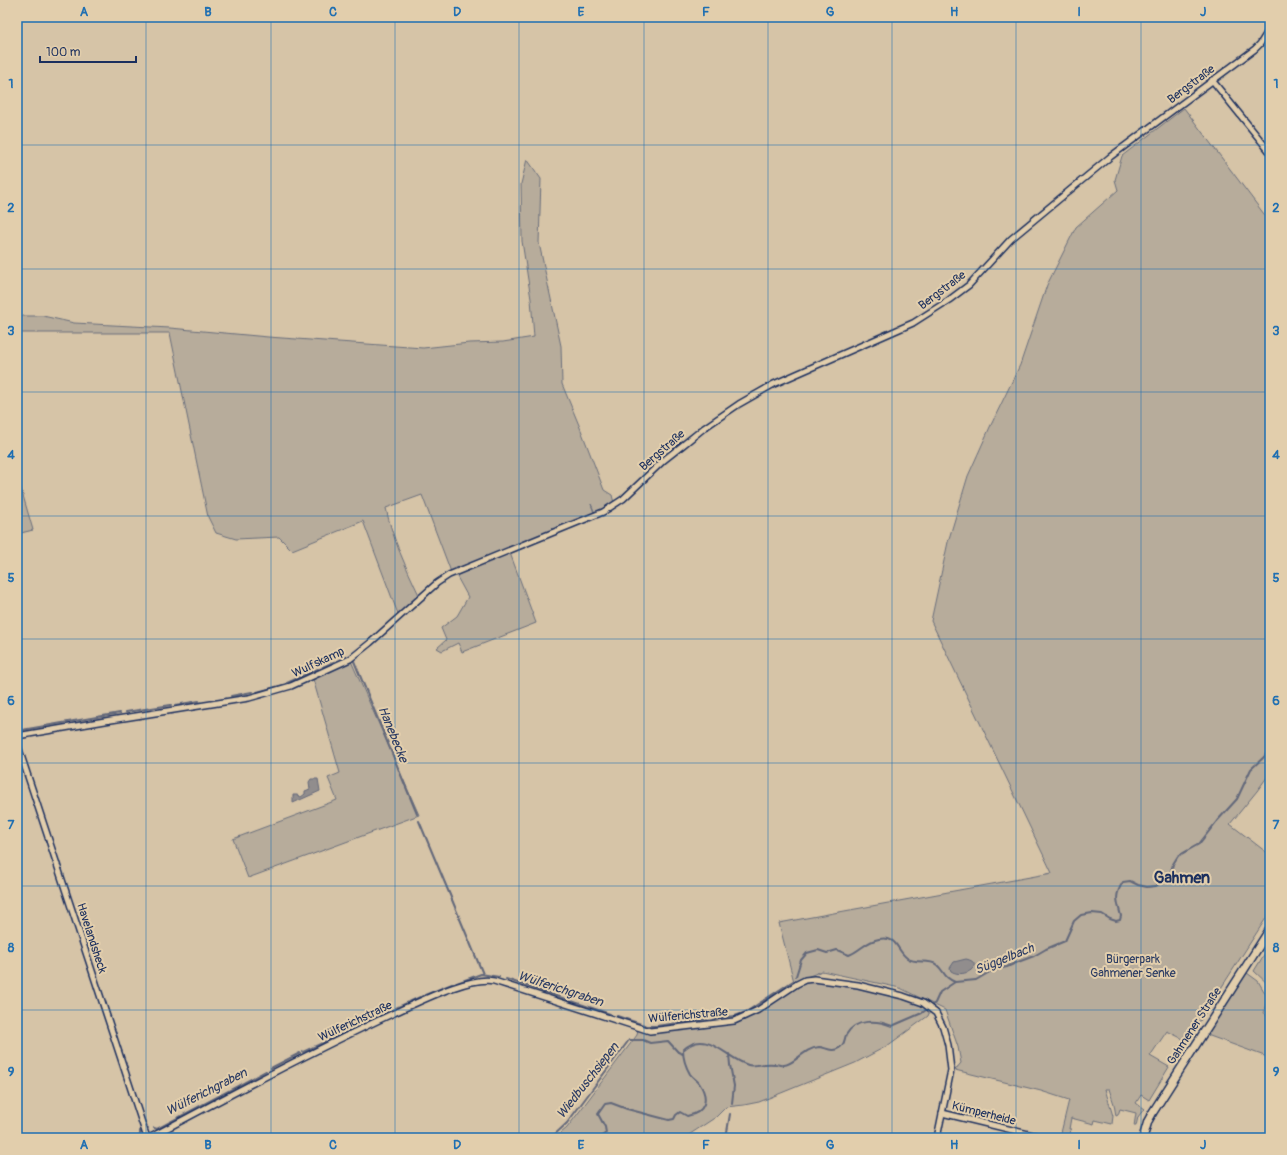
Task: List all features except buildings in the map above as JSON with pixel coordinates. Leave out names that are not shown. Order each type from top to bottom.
[{"type":"main road","name":"Gahmener Straße","points":[[1143,1138],[1148,1121],[1153,1112],[1270,928]]},
{"type":"street","name":"Bergstraße","points":[[592,516],[603,512],[623,499],[664,460],[704,428],[739,404],[774,384],[913,323],[949,300],[969,285],[1011,239],[1110,157],[1255,49],[1270,30]]},
{"type":"street","points":[[1212,80],[1270,152]]},
{"type":"street","name":"Wulfskamp","points":[[17,736],[250,698],[291,686],[350,659],[436,584],[449,575],[592,516]]},
{"type":"street","name":"Havelandsheck","points":[[17,743],[148,1138]]},
{"type":"street","name":"Wülferichstraße","points":[[148,1138],[293,1061],[430,997],[465,984],[481,980],[494,981],[650,1031],[734,1021],[758,1010],[797,984],[805,980],[814,979],[865,986],[903,996],[923,1003],[932,1009],[943,1027],[951,1060],[951,1070],[936,1138]]},
{"type":"street","name":"Kümperheide","points":[[942,1113],[1045,1138]]},
{"type":"green space","name":"Bürgerpark Gahmener Senke","points":[[1184,108],[1270,222],[1270,773],[1230,824],[1270,855],[1270,912],[1187,1041],[1167,1031],[1150,1056],[1169,1067],[1149,1100],[1141,1095],[1136,1103],[1144,1109],[1138,1117],[1136,1126],[1134,1126],[1136,1113],[1120,1109],[1118,1115],[1116,1116],[1109,1089],[1105,1089],[1113,1116],[1112,1124],[1095,1120],[1094,1124],[1071,1118],[1069,1129],[1071,1129],[1070,1134],[1082,1137],[1063,1138],[1060,1137],[1069,1100],[1041,1091],[955,1070],[961,1063],[958,1047],[945,1010],[900,988],[822,971],[794,982],[779,923],[1052,873],[931,621],[948,542],[968,476],[1020,365],[1047,285],[1076,227],[1118,190],[1115,180],[1122,156]]},
{"type":"green space","points":[[527,159],[541,179],[539,243],[561,346],[562,384],[604,490],[612,495],[614,503],[595,513],[591,504],[594,513],[451,572],[422,495],[386,508],[404,563],[419,595],[398,614],[363,521],[292,550],[279,537],[236,539],[216,533],[208,517],[170,333],[21,333],[17,330],[17,316],[43,316],[74,323],[170,328],[268,337],[423,348],[469,343],[503,342],[534,337],[531,299],[522,241],[521,184]]},
{"type":"green space","points":[[17,475],[33,530],[17,534]]},
{"type":"green space","points":[[510,553],[536,623],[462,652],[458,643],[442,651],[437,648],[446,640],[441,628],[457,616],[468,597],[456,575]]},
{"type":"green space","points":[[351,661],[419,815],[248,878],[233,839],[337,800],[328,778],[340,773],[313,679]]},
{"type":"green space","points":[[1270,945],[1270,986],[1254,971]]},
{"type":"green space","points":[[1247,973],[1258,981],[1268,998],[1263,1013],[1270,1018],[1270,1058],[1207,1035]]},
{"type":"green space","points":[[816,979],[900,996],[922,1004],[930,1011],[928,1016],[887,1046],[855,1063],[759,1102],[726,1107],[716,1117],[684,1138],[555,1138],[567,1128],[637,1035],[638,1028],[651,1032],[734,1022],[795,988]]},
{"type":"shaded area","points":[[311,779],[318,779],[320,791],[293,803],[293,795],[301,797],[305,794],[305,791],[310,789],[309,782]]},
{"type":"shaded area","points":[[966,959],[972,961],[974,964],[974,967],[971,970],[962,973],[951,971],[950,968],[954,962]]},
{"type":"waterway","name":"Hanebecke","points":[[354,661],[417,814]]},
{"type":"waterway","name":"Hanebecke","points":[[323,667],[334,662]]},
{"type":"waterway","name":"Hanebecke","points":[[287,683],[318,669]]},
{"type":"waterway","name":"Hanebecke","points":[[257,692],[283,685]]},
{"type":"waterway","name":"Hanebecke","points":[[231,696],[252,692]]},
{"type":"waterway","name":"Hanebecke","points":[[175,705],[199,701]]},
{"type":"waterway","name":"Hanebecke","points":[[126,712],[171,705]]},
{"type":"waterway","name":"Hanebecke","points":[[17,727],[22,730],[120,713]]},
{"type":"waterway","name":"Süggelbach","points":[[599,1138],[606,1133],[605,1127],[598,1114],[605,1104],[611,1103],[627,1109],[669,1120],[674,1119],[680,1112],[687,1116],[698,1112],[702,1108],[705,1100],[704,1094],[698,1082],[690,1074],[686,1065],[683,1050],[692,1044],[700,1042],[708,1043],[749,1065],[788,1064],[814,1048],[821,1047],[834,1050],[841,1047],[850,1029],[861,1023],[880,1022],[892,1026],[922,1013],[935,1003],[940,992],[955,982],[976,980],[993,970],[1007,967],[1065,941],[1074,921],[1081,915],[1092,913],[1102,914],[1110,919],[1116,921],[1120,920],[1121,916],[1117,895],[1123,882],[1130,881],[1147,887],[1156,886],[1165,881],[1170,875],[1173,864],[1178,856],[1199,844],[1237,799],[1251,769],[1264,757],[1270,748]]},
{"type":"waterway","name":"Hanebecke","points":[[419,821],[483,974]]},
{"type":"waterway","name":"Wülferichgraben","points":[[796,976],[801,960],[807,953],[818,950],[827,953],[837,950],[849,955],[874,940],[885,939],[896,944],[903,955],[911,960],[934,963],[948,978],[955,982]]},
{"type":"waterway","name":"Wülferichgraben","points":[[457,983],[481,974],[499,977]]},
{"type":"waterway","name":"Wülferichgraben","points":[[506,979],[610,1014]]},
{"type":"waterway","name":"Wülferichgraben","points":[[716,1018],[735,1016],[746,1012],[793,981]]},
{"type":"waterway","name":"Wülferichgraben","points":[[425,995],[452,984]]},
{"type":"waterway","name":"Wülferichgraben","points":[[396,1008],[420,997]]},
{"type":"waterway","name":"Wülferichgraben","points":[[360,1025],[392,1010]]},
{"type":"waterway","name":"Wülferichgraben","points":[[617,1016],[647,1026],[708,1019]]},
{"type":"waterway","name":"Wülferichgraben","points":[[303,1052],[357,1027]]},
{"type":"waterway","name":"Wiedbuschsiepen","points":[[551,1138],[567,1123],[629,1040],[643,1040],[650,1043],[668,1041],[678,1052],[683,1054]]},
{"type":"waterway","name":"Wülferichgraben","points":[[271,1068],[300,1053]]},
{"type":"waterway","points":[[729,1054],[734,1086],[732,1103]]},
{"type":"waterway","name":"Wülferichgraben","points":[[154,1128],[157,1129],[266,1071]]},
{"type":"waterway","points":[[726,1138],[730,1114]]},
{"type":"waterway","name":"Wülferichgraben","points":[[137,1138],[140,1135],[140,1131]]},
{"type":"district","name":"Gahmen","points":[[1182,877]]}]
